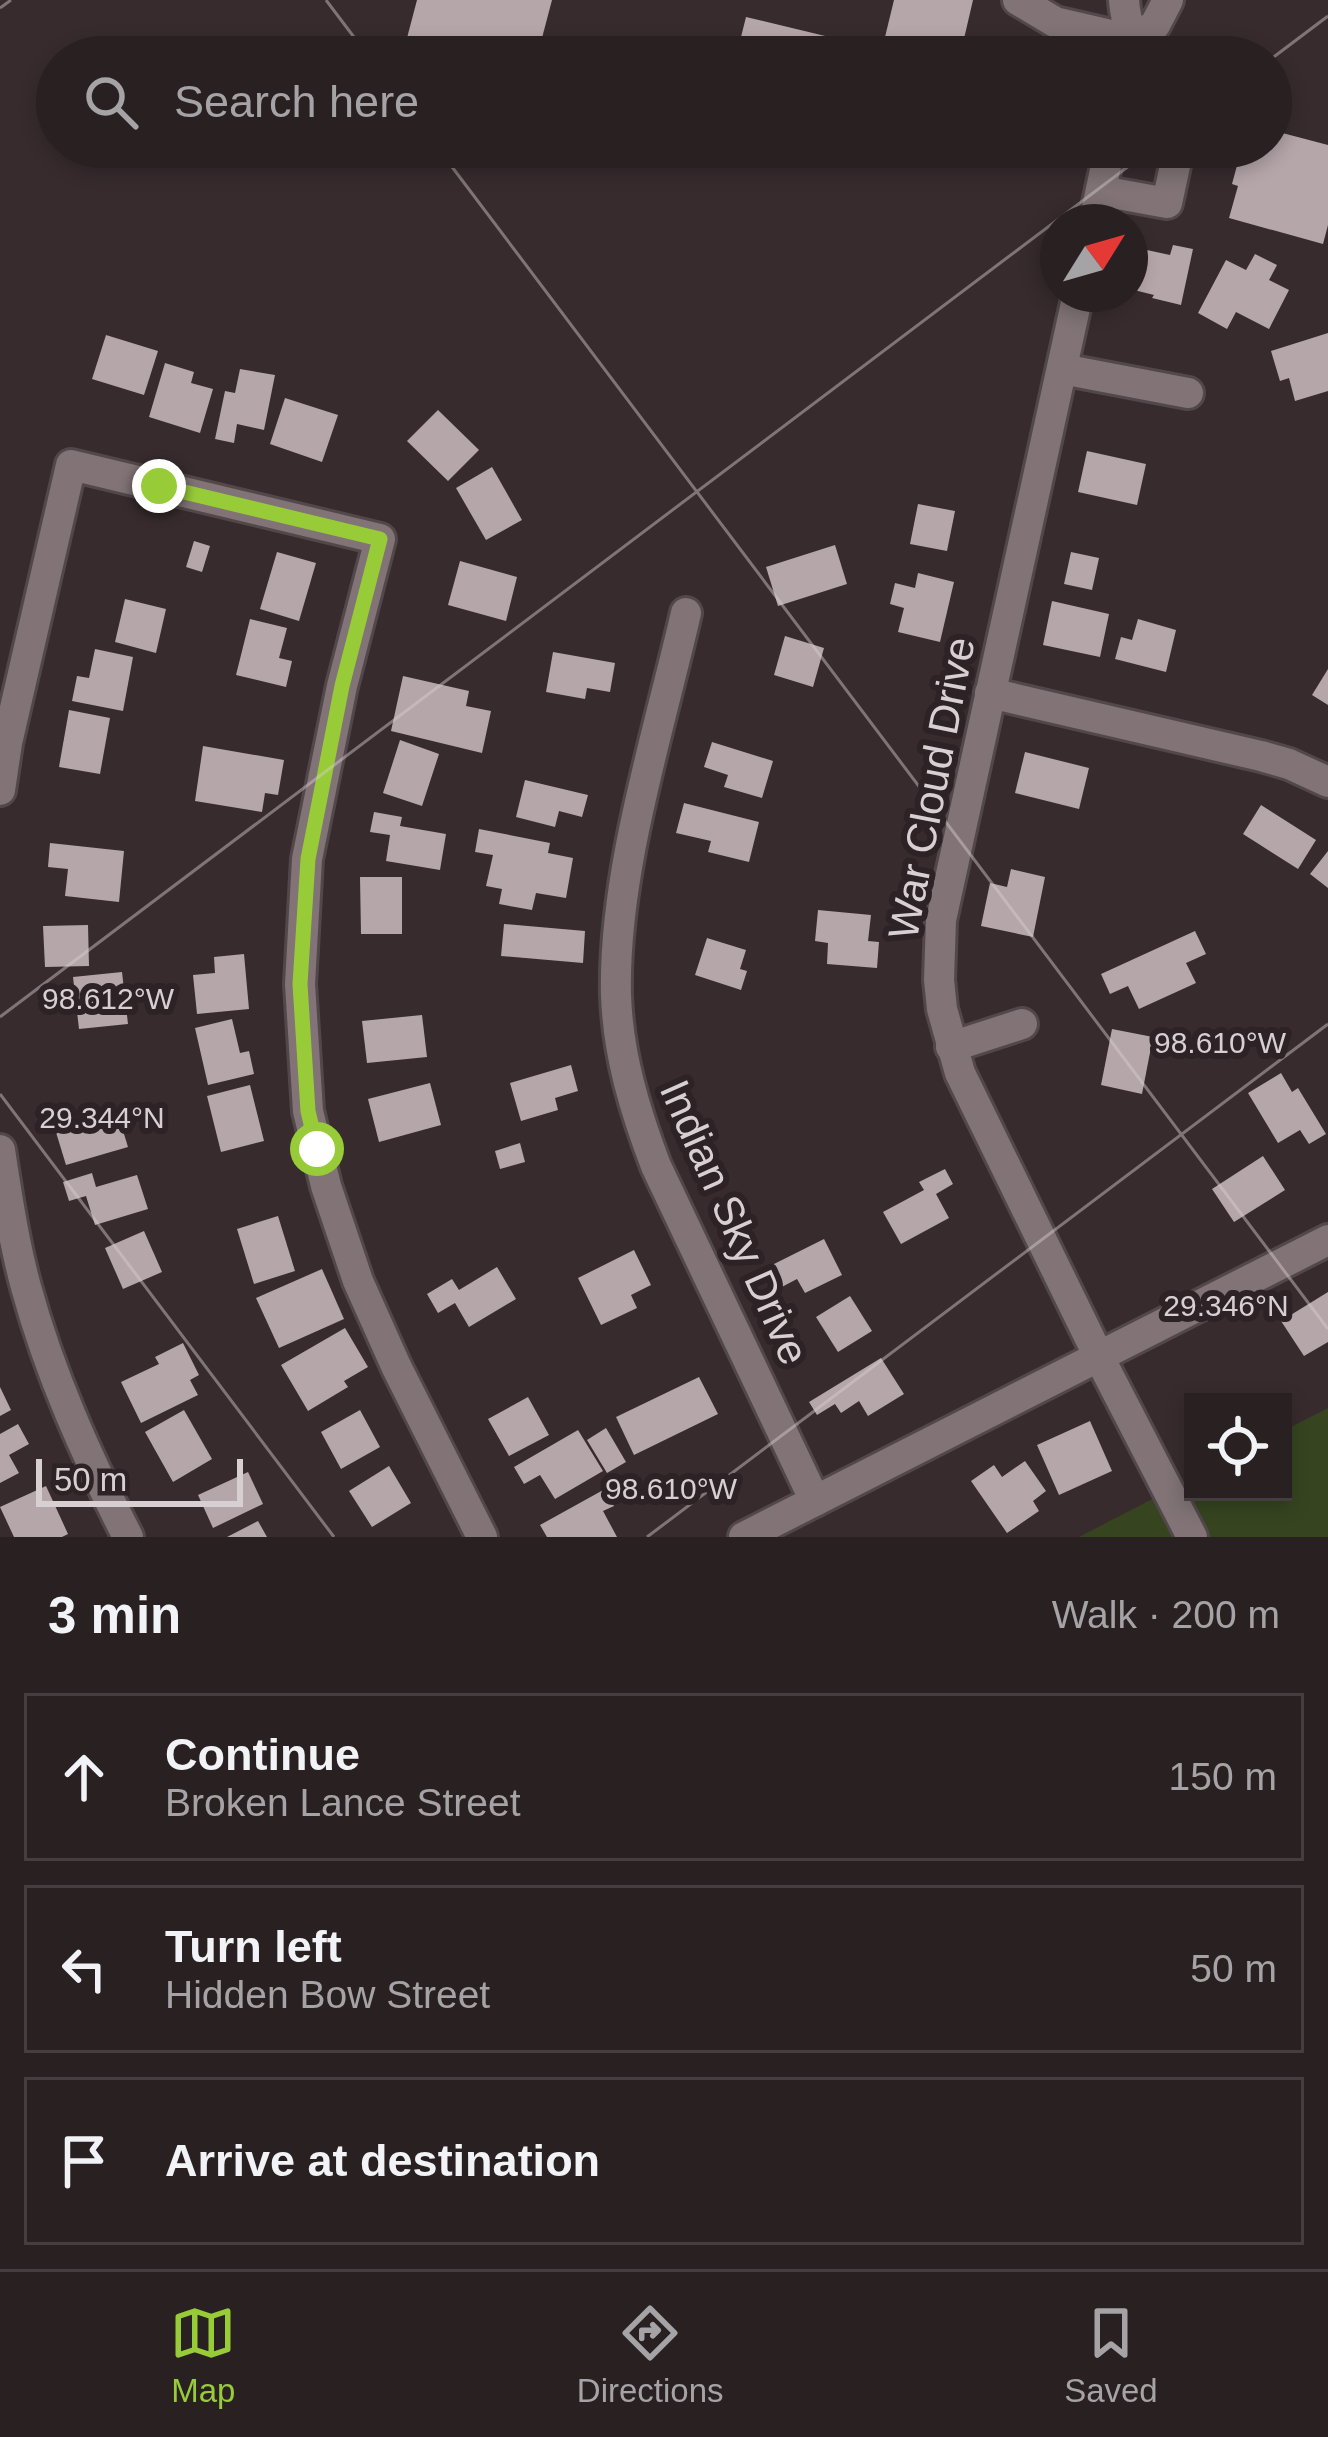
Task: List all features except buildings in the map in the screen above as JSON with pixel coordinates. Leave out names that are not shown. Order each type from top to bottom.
[{"type":"street","points":[[1018,0],[1055,22],[1094,36]]},
{"type":"street","points":[[1124,0],[1128,36]]},
{"type":"street","points":[[1144,36],[1168,0]]},
{"type":"street","points":[[1098,204],[1105,168]]},
{"type":"street","points":[[1148,204],[1167,203],[1174,168]]},
{"type":"street","name":"War Cloud Drive","points":[[1074,312],[941,920],[939,980],[960,1072],[1192,1537]]},
{"type":"street","points":[[1062,369],[1188,393]]},
{"type":"street","points":[[0,790],[71,465],[380,539],[342,686],[308,859],[300,984],[308,1111],[326,1186],[358,1281],[482,1537]]},
{"type":"street","name":"Indian Sky Drive","points":[[686,613],[634,835],[618,936],[616,997],[622,1052],[634,1110],[656,1166],[815,1501]]},
{"type":"street","points":[[990,693],[1261,756],[1328,782]]},
{"type":"street","points":[[951,1047],[1022,1024]]},
{"type":"street","points":[[0,1150],[26,1287],[48,1354],[77,1435],[128,1537]]},
{"type":"street","points":[[744,1537],[1328,1240]]},
{"type":"green space","points":[[1328,1408],[1328,1537],[1079,1537],[1184,1483],[1184,1501],[1292,1501],[1292,1426]]},
{"type":"route","points":[[159,486],[380,539],[342,686],[308,859],[300,984],[308,1111],[317,1149]]}]
